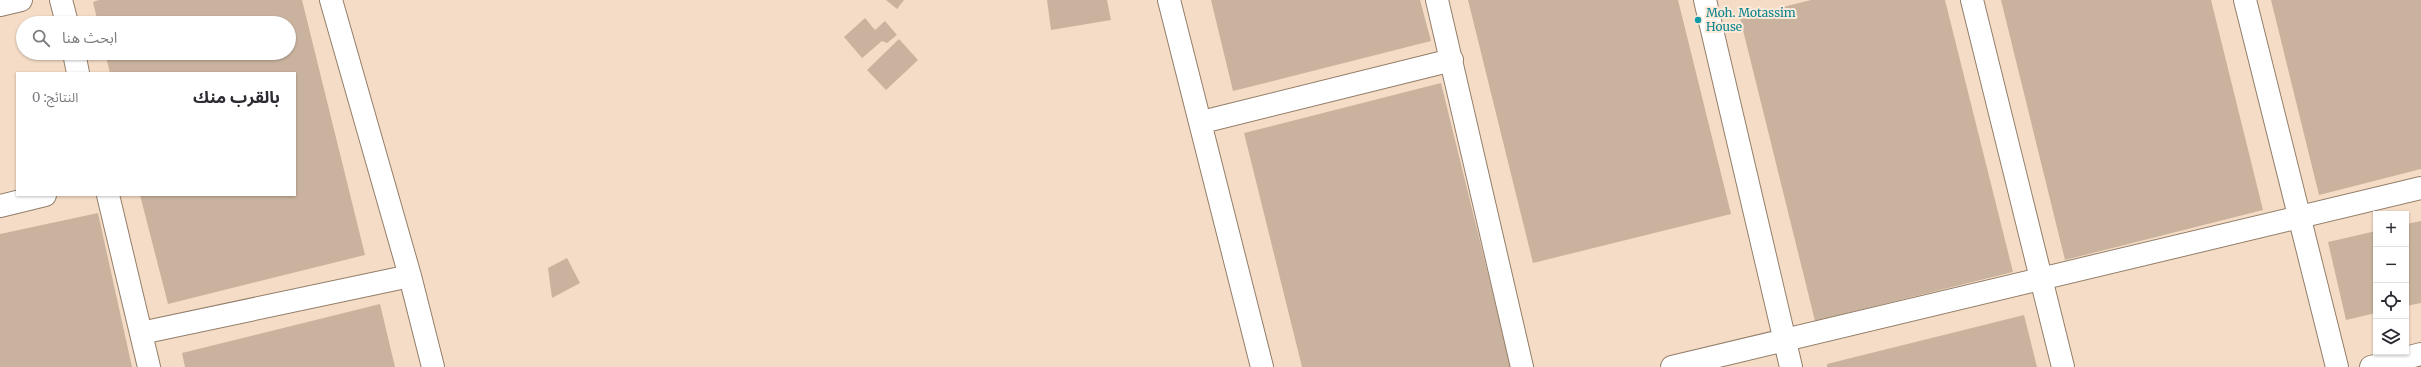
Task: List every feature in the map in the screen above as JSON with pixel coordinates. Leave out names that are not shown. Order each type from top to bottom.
[{"type":"street","points":[[0,5],[21,0]]},
{"type":"street","points":[[61,0],[64,16]]},
{"type":"street","points":[[331,0],[410,276],[433,367]]},
{"type":"street","points":[[1169,0],[1202,122],[1262,367]]},
{"type":"street","points":[[1437,0],[1522,367]]},
{"type":"street","points":[[1705,0],[1791,367]]},
{"type":"street","points":[[1972,0],[2063,367]]},
{"type":"street","points":[[2245,0],[2337,367]]},
{"type":"street","points":[[75,60],[78,72]]},
{"type":"street","points":[[1202,122],[1452,60]]},
{"type":"street","points":[[1672,367],[2421,188]]},
{"type":"street","points":[[0,206],[42,196]]},
{"type":"street","points":[[108,196],[149,367]]},
{"type":"street","points":[[141,333],[410,276]]},
{"type":"street","points":[[2371,367],[2421,354]]},
{"type":"building","points":[[99,0],[302,0],[365,255],[168,304],[140,196],[296,196],[296,72],[110,72],[107,60],[296,60],[296,16],[96,16],[93,2]]},
{"type":"building","points":[[886,0],[904,0],[897,9]]},
{"type":"building","points":[[1047,0],[1107,0],[1111,20],[1051,30]]},
{"type":"building","points":[[1211,0],[1420,0],[1431,41],[1233,91]]},
{"type":"building","points":[[1468,0],[1678,0],[1731,214],[1533,263]]},
{"type":"building","points":[[1811,0],[1945,0],[2013,272],[1815,321],[1740,18]]},
{"type":"building","points":[[2001,0],[2211,0],[2263,210],[2065,260]]},
{"type":"building","points":[[2271,0],[2421,0],[2421,169],[2319,195]]},
{"type":"building","points":[[865,18],[875,30],[885,21],[897,35],[887,43],[882,41],[862,58],[844,37]]},
{"type":"building","points":[[899,39],[918,60],[886,90],[867,70]]},
{"type":"building","points":[[1441,83],[1511,367],[1302,367],[1244,133]]},
{"type":"building","points":[[98,213],[132,367],[0,367],[0,234]]},
{"type":"building","points":[[2421,221],[2421,303],[2409,305],[2409,247],[2409,223]]},
{"type":"building","points":[[2373,232],[2373,314],[2346,320],[2328,242]]},
{"type":"building","points":[[567,258],[580,283],[552,298],[548,268]]},
{"type":"building","points":[[380,304],[395,367],[185,367],[182,353]]},
{"type":"building","points":[[2024,315],[2037,367],[1827,367],[1827,364]]},
{"type":"place","name":"Moh. Motassim House","points":[[1698,20]]}]
